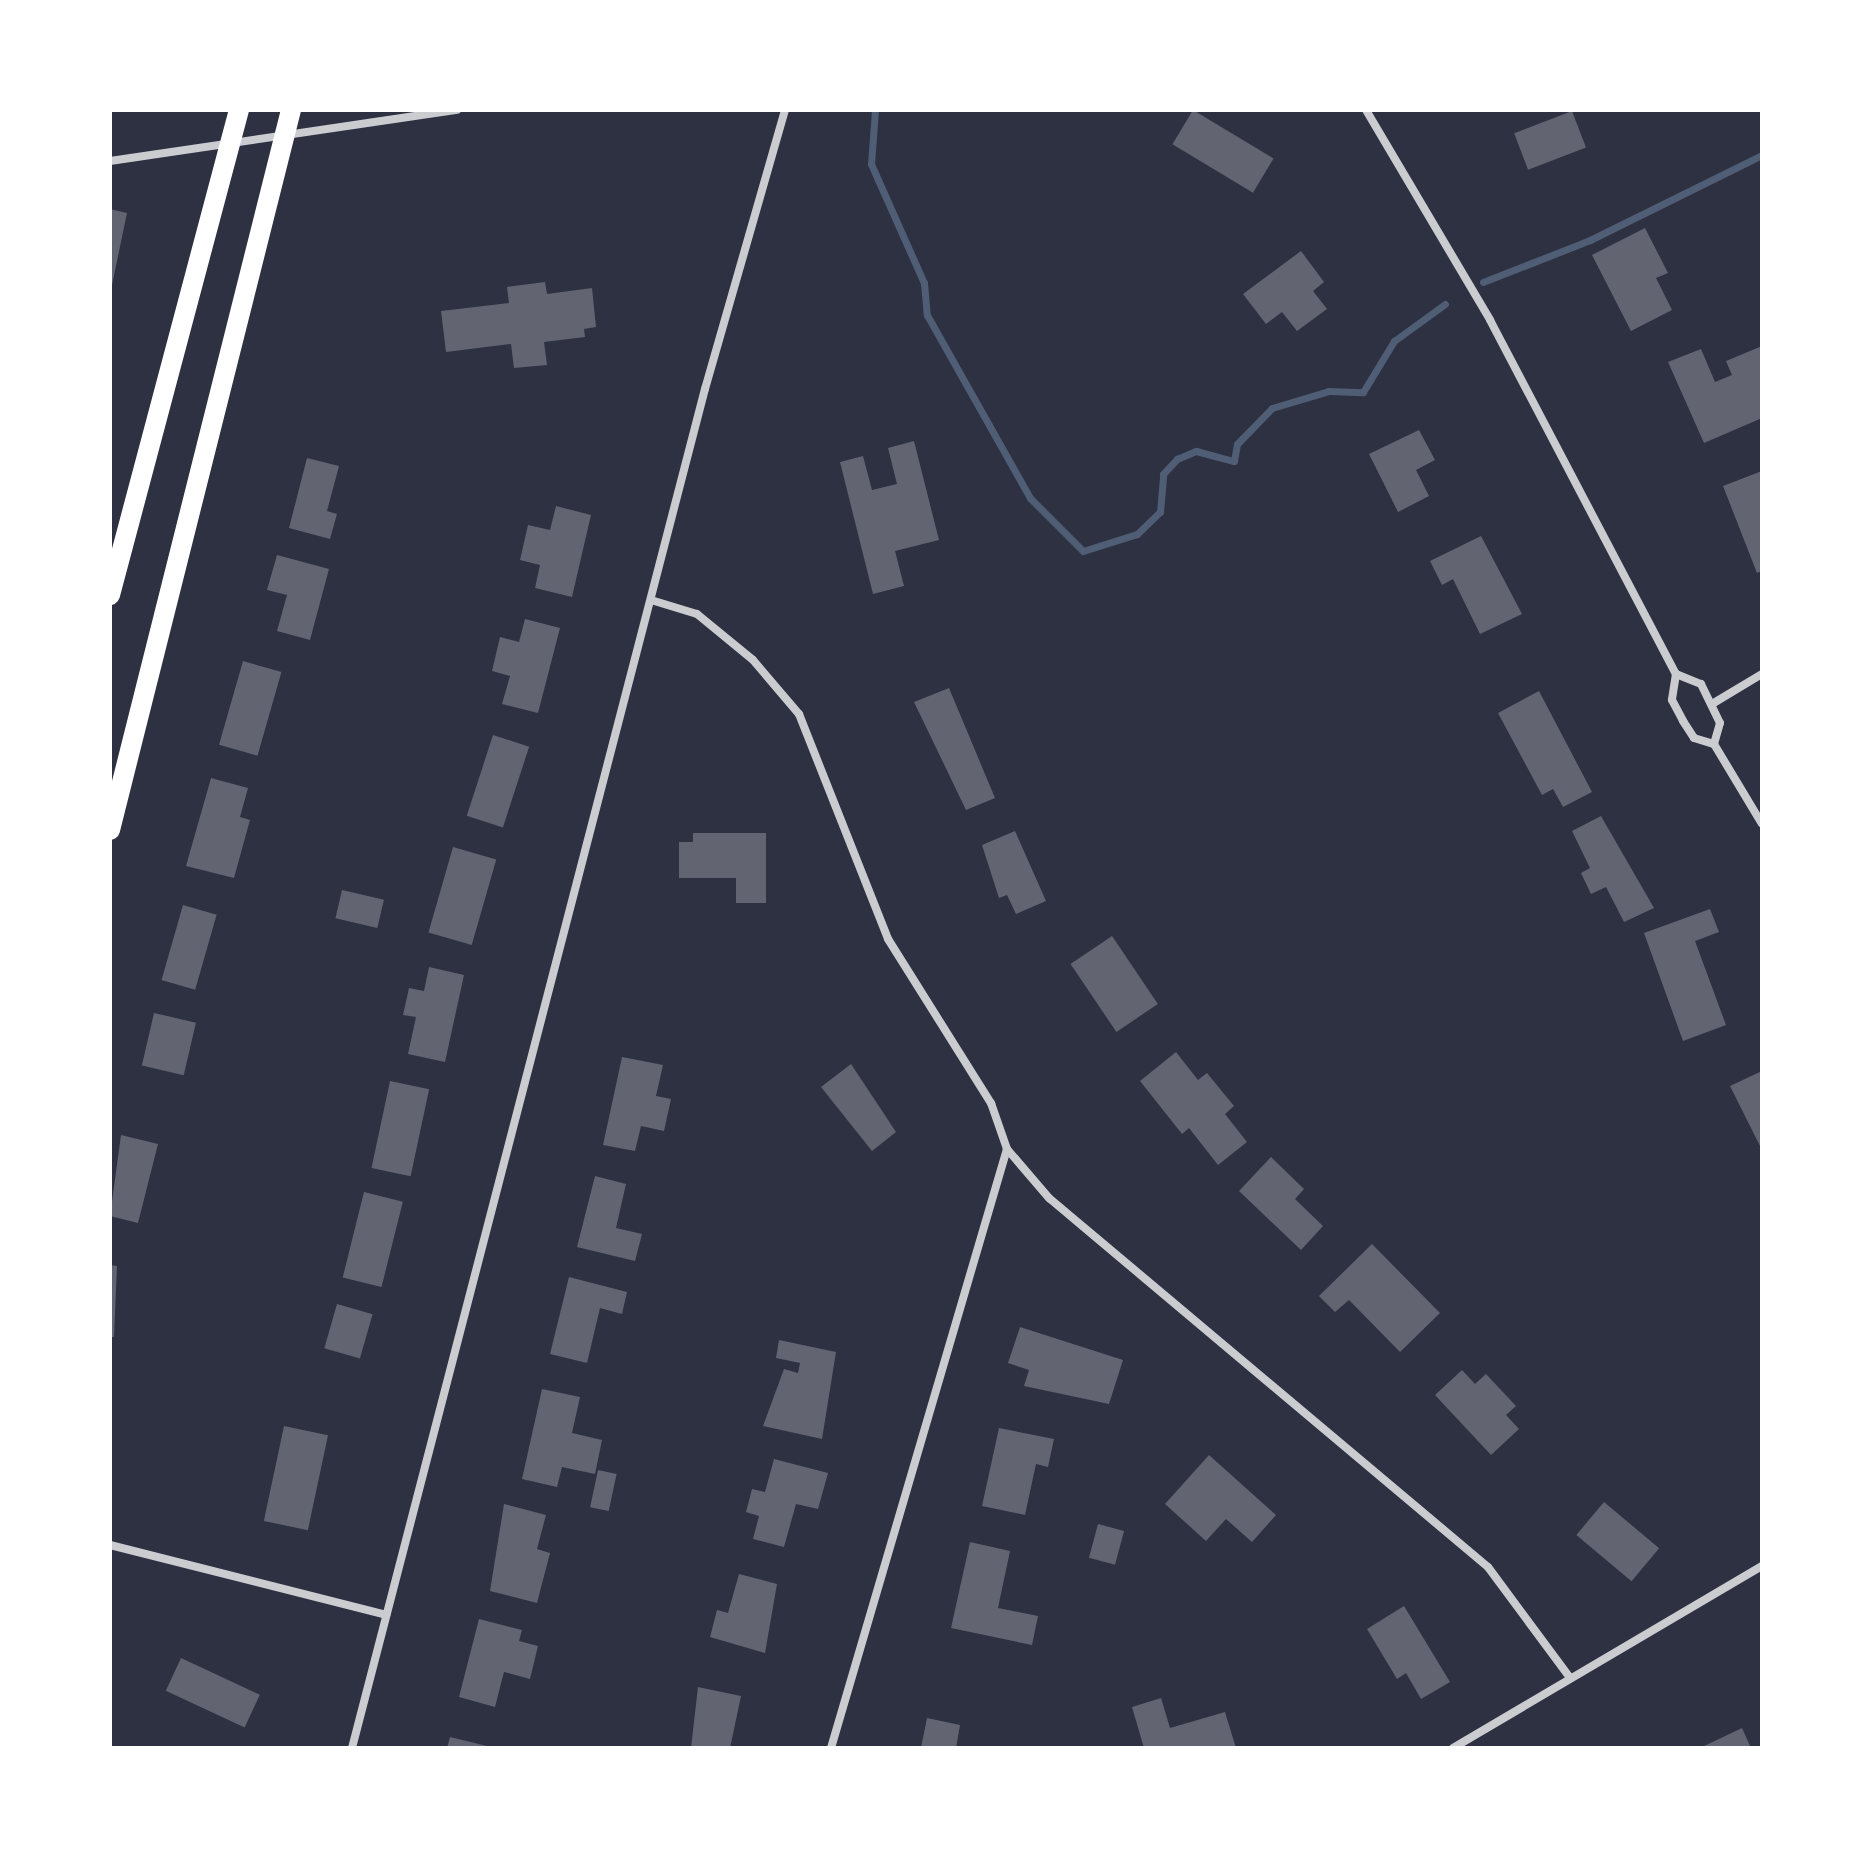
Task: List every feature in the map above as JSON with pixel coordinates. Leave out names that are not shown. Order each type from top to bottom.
[{"type":"highway","points":[[110,595],[239,110]]},
{"type":"highway","points":[[110,830],[291,110]]},
{"type":"street","points":[[110,161],[229,147],[457,110]]},
{"type":"street","points":[[352,1748],[651,600],[785,110]]},
{"type":"street","points":[[1366,110],[1490,320],[1676,674],[1672,700],[1683,721],[1694,738],[1714,744],[1762,824]]},
{"type":"street","points":[[651,600],[697,614],[753,660],[799,714],[888,939],[991,1103],[1007,1149],[1049,1198],[1488,1567],[1570,1678]]},
{"type":"street","points":[[1676,674],[1701,684],[1712,704],[1720,723],[1714,744]]},
{"type":"street","points":[[1712,704],[1762,674]]},
{"type":"street","points":[[831,1748],[1007,1149]]},
{"type":"street","points":[[110,1545],[386,1615]]},
{"type":"street","points":[[1453,1748],[1762,1566]]},
{"type":"building","points":[[1193,110],[1274,158],[1253,193],[1172,144]]},
{"type":"building","points":[[1572,111],[1586,147],[1528,170],[1514,133]]},
{"type":"building","points":[[110,209],[127,213],[111,290],[110,290]]},
{"type":"building","points":[[1645,228],[1668,273],[1656,278],[1672,310],[1631,331],[1592,255]]},
{"type":"building","points":[[1301,251],[1324,282],[1313,291],[1327,309],[1297,331],[1282,312],[1266,324],[1243,294]]},
{"type":"building","points":[[545,282],[547,294],[592,288],[596,327],[584,329],[585,337],[544,342],[547,365],[514,368],[511,344],[446,352],[441,311],[509,303],[507,287]]},
{"type":"building","points":[[1762,346],[1762,418],[1704,443],[1668,362],[1701,349],[1715,382],[1732,375],[1726,361]]},
{"type":"building","points":[[1419,430],[1435,460],[1416,470],[1429,496],[1398,512],[1369,454]]},
{"type":"building","points":[[914,441],[939,540],[895,551],[904,586],[873,594],[840,462],[863,456],[872,490],[897,484],[888,448]]},
{"type":"building","points":[[307,458],[339,466],[327,511],[337,514],[330,539],[289,528]]},
{"type":"building","points":[[1762,471],[1762,571],[1757,573],[1723,486]]},
{"type":"building","points":[[556,506],[591,515],[572,597],[535,588],[540,565],[520,560],[528,525],[550,530]]},
{"type":"building","points":[[1481,536],[1522,614],[1480,634],[1453,579],[1442,585],[1430,561]]},
{"type":"building","points":[[277,555],[329,569],[310,640],[277,631],[287,595],[267,590]]},
{"type":"building","points":[[525,619],[560,628],[538,713],[502,704],[510,676],[492,671],[500,637],[519,642]]},
{"type":"building","points":[[243,661],[281,672],[257,756],[219,745]]},
{"type":"building","points":[[949,688],[995,798],[966,810],[914,702]]},
{"type":"building","points":[[1539,691],[1592,792],[1563,807],[1553,789],[1542,795],[1498,713]]},
{"type":"building","points":[[493,735],[529,747],[503,828],[467,816]]},
{"type":"building","points":[[211,778],[248,788],[240,817],[250,820],[234,878],[186,866]]},
{"type":"building","points":[[1601,816],[1654,908],[1624,922],[1606,887],[1591,894],[1581,873],[1590,868],[1572,831]]},
{"type":"building","points":[[1015,831],[1046,901],[1016,914],[1007,895],[999,898],[982,845]]},
{"type":"building","points":[[693,833],[766,833],[766,903],[736,903],[736,878],[679,878],[679,842],[693,842]]},
{"type":"building","points":[[453,847],[496,859],[472,945],[428,933]]},
{"type":"building","points":[[342,890],[384,900],[377,928],[335,918]]},
{"type":"building","points":[[183,905],[217,915],[195,990],[162,980]]},
{"type":"building","points":[[1710,909],[1719,932],[1695,941],[1726,1025],[1683,1041],[1644,933]]},
{"type":"building","points":[[1112,936],[1158,1004],[1116,1032],[1071,964]]},
{"type":"building","points":[[429,967],[464,975],[445,1062],[408,1054],[416,1017],[403,1015],[409,988],[424,991]]},
{"type":"building","points":[[154,1013],[196,1023],[184,1075],[142,1066]]},
{"type":"building","points":[[1176,1052],[1198,1080],[1207,1073],[1234,1106],[1225,1114],[1247,1142],[1218,1165],[1189,1128],[1182,1134],[1140,1081]]},
{"type":"building","points":[[622,1057],[663,1065],[656,1096],[671,1099],[664,1131],[641,1126],[635,1151],[603,1145]]},
{"type":"building","points":[[851,1064],[896,1132],[872,1151],[821,1087]]},
{"type":"building","points":[[1762,1071],[1762,1145],[1760,1146],[1730,1086]]},
{"type":"building","points":[[390,1081],[429,1089],[411,1176],[371,1168]]},
{"type":"building","points":[[121,1135],[158,1144],[138,1223],[110,1216]]},
{"type":"building","points":[[1271,1157],[1304,1189],[1295,1199],[1323,1226],[1301,1250],[1239,1191]]},
{"type":"building","points":[[595,1176],[626,1184],[616,1228],[642,1234],[635,1261],[577,1247]]},
{"type":"building","points":[[364,1192],[403,1202],[382,1287],[343,1277]]},
{"type":"building","points":[[1372,1244],[1440,1313],[1400,1352],[1349,1300],[1335,1312],[1319,1296]]},
{"type":"building","points":[[110,1265],[117,1266],[114,1337],[110,1337]]},
{"type":"building","points":[[569,1277],[627,1292],[622,1314],[600,1308],[587,1363],[550,1354]]},
{"type":"building","points":[[337,1304],[373,1314],[360,1358],[324,1348]]},
{"type":"building","points":[[1020,1327],[1123,1360],[1109,1404],[1024,1386],[1029,1370],[1008,1363]]},
{"type":"building","points":[[779,1340],[836,1352],[822,1439],[763,1426],[784,1369],[798,1373],[800,1363],[776,1358]]},
{"type":"building","points":[[1462,1370],[1475,1384],[1486,1374],[1516,1406],[1506,1415],[1519,1429],[1491,1455],[1435,1395]]},
{"type":"building","points":[[542,1389],[580,1397],[572,1433],[602,1440],[595,1474],[562,1467],[557,1487],[522,1479]]},
{"type":"building","points":[[284,1426],[328,1435],[308,1530],[264,1521]]},
{"type":"building","points":[[999,1428],[1054,1439],[1048,1467],[1036,1464],[1025,1515],[982,1506]]},
{"type":"building","points":[[1209,1455],[1276,1515],[1252,1542],[1226,1519],[1206,1541],[1165,1504]]},
{"type":"building","points":[[774,1459],[828,1473],[818,1509],[796,1504],[784,1547],[753,1539],[759,1516],[746,1512],[752,1489],[765,1492]]},
{"type":"building","points":[[598,1470],[617,1474],[609,1511],[590,1507]]},
{"type":"building","points":[[1604,1502],[1659,1548],[1632,1581],[1576,1535]]},
{"type":"building","points":[[504,1504],[546,1515],[537,1549],[550,1553],[537,1603],[490,1591]]},
{"type":"building","points":[[1098,1524],[1124,1531],[1115,1565],[1089,1558]]},
{"type":"building","points":[[970,1542],[1010,1551],[998,1608],[1038,1616],[1032,1645],[951,1628]]},
{"type":"building","points":[[739,1574],[777,1584],[765,1653],[710,1637],[717,1610],[728,1613]]},
{"type":"building","points":[[1404,1606],[1450,1682],[1421,1699],[1406,1673],[1397,1679],[1367,1629]]},
{"type":"building","points":[[479,1619],[522,1630],[519,1641],[538,1646],[530,1679],[504,1672],[495,1707],[459,1697]]},
{"type":"building","points":[[181,1658],[260,1695],[245,1727],[166,1691]]},
{"type":"building","points":[[698,1687],[741,1696],[730,1748],[691,1748]]},
{"type":"building","points":[[1161,1698],[1170,1728],[1225,1712],[1236,1748],[1144,1748],[1132,1707]]},
{"type":"building","points":[[927,1718],[960,1725],[956,1748],[921,1748]]},
{"type":"building","points":[[1742,1728],[1751,1748],[1700,1748]]},
{"type":"building","points":[[450,1737],[491,1747],[491,1748],[447,1748]]},
{"type":"waterway","points":[[875,110],[871,164],[924,283],[927,315],[1030,498],[1083,551],[1137,534],[1160,512],[1163,474],[1177,459],[1196,451],[1234,461],[1237,444],[1272,408],[1329,391],[1363,392],[1394,341],[1445,304]]},
{"type":"waterway","points":[[1483,282],[1590,240],[1762,155]]}]
